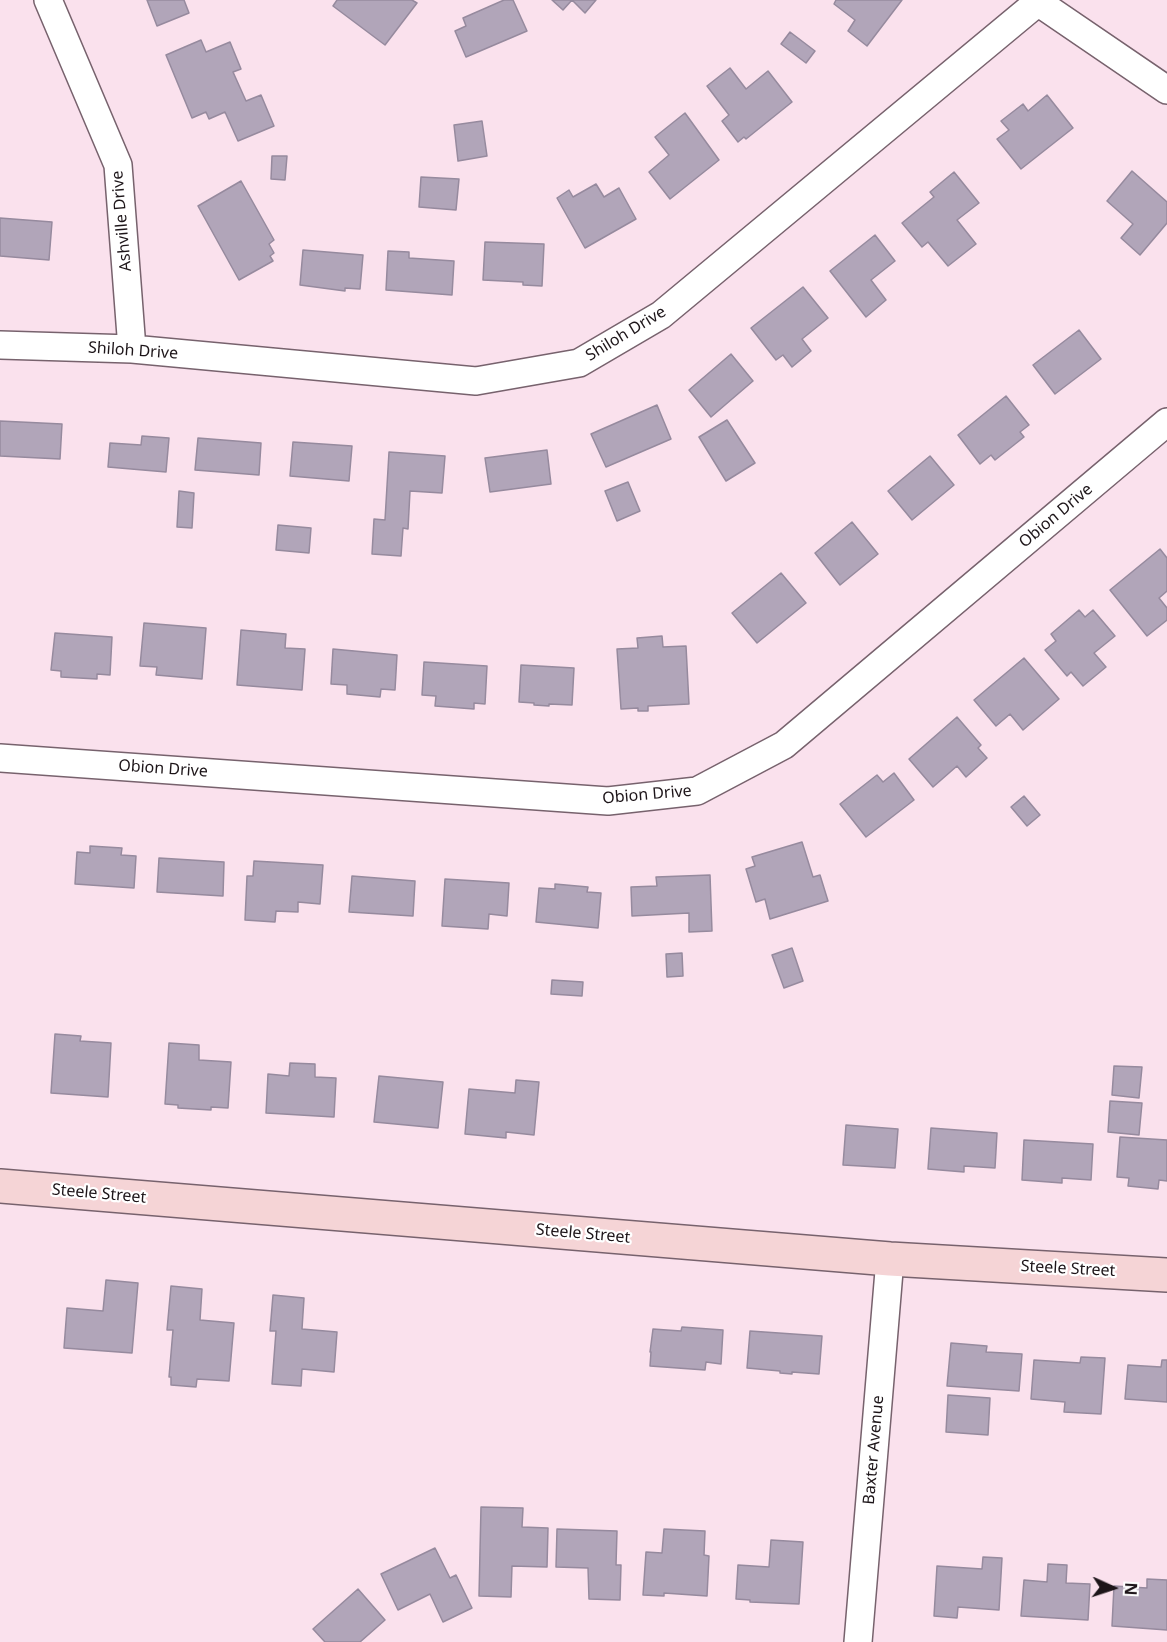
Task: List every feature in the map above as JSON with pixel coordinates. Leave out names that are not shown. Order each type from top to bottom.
[{"type":"street","name":"Ashville Drive","points":[[48,0],[118,165],[132,349]]},
{"type":"street","name":"Shiloh Drive","points":[[0,345],[132,349],[476,381],[579,363],[661,315],[1036,1]]},
{"type":"street","points":[[1036,1],[1167,90]]},
{"type":"street","name":"Obion Drive","points":[[0,758],[608,801],[697,792],[784,745],[1167,422]]},
{"type":"street","name":"Steele Street","points":[[0,1186],[890,1259],[1167,1275]]},
{"type":"street","name":"Baxter Avenue","points":[[858,1642],[890,1259]]},
{"type":"building","points":[[147,0],[184,0],[189,13],[157,26]]},
{"type":"building","points":[[337,0],[412,0],[417,3],[385,45],[333,6]]},
{"type":"building","points":[[504,0],[513,0],[527,31],[466,57],[455,31],[466,26],[463,18]]},
{"type":"building","points":[[552,0],[572,0],[563,10]]},
{"type":"building","points":[[572,0],[596,0],[585,13]]},
{"type":"building","points":[[836,0],[902,0],[867,46],[848,31],[855,20],[834,4]]},
{"type":"building","points":[[790,32],[815,51],[806,63],[781,44]]},
{"type":"building","points":[[201,40],[206,52],[230,42],[241,69],[233,72],[246,101],[261,95],[274,126],[238,141],[225,112],[209,119],[206,112],[192,118],[166,55]]},
{"type":"building","points":[[730,68],[746,89],[768,71],[792,102],[746,139],[744,137],[738,142],[722,121],[729,115],[707,86]]},
{"type":"building","points":[[1047,95],[1073,128],[1021,169],[997,139],[1009,130],[1001,121],[1023,104],[1028,111]]},
{"type":"building","points":[[685,113],[719,160],[670,199],[649,172],[669,155],[655,137]]},
{"type":"building","points":[[482,121],[487,156],[458,161],[454,125]]},
{"type":"building","points":[[272,156],[287,156],[285,180],[271,179]]},
{"type":"building","points":[[1132,171],[1167,202],[1167,223],[1140,255],[1121,238],[1133,224],[1107,201]]},
{"type":"building","points":[[954,172],[979,203],[957,220],[976,244],[948,266],[928,242],[922,247],[902,223],[934,197],[930,192]]},
{"type":"building","points":[[421,177],[459,179],[456,210],[419,207]]},
{"type":"building","points":[[241,181],[274,240],[269,244],[274,253],[270,256],[273,261],[239,280],[198,206]]},
{"type":"building","points":[[596,184],[604,197],[619,188],[636,219],[585,248],[557,198],[569,190],[573,197]]},
{"type":"building","points":[[0,218],[52,222],[49,260],[0,256]]},
{"type":"building","points":[[875,235],[895,261],[871,280],[886,300],[866,317],[830,271]]},
{"type":"building","points":[[485,242],[544,244],[542,286],[523,285],[523,282],[483,280]]},
{"type":"building","points":[[303,250],[363,255],[360,289],[345,288],[345,291],[300,285]]},
{"type":"building","points":[[388,251],[409,252],[409,258],[454,261],[452,295],[386,290]]},
{"type":"building","points":[[803,287],[828,318],[802,339],[811,351],[792,367],[783,355],[776,360],[751,328]]},
{"type":"building","points":[[1079,330],[1101,359],[1055,394],[1033,365]]},
{"type":"building","points":[[731,354],[753,381],[711,417],[689,390]]},
{"type":"building","points":[[1006,396],[1029,425],[1020,432],[1024,437],[995,460],[991,455],[980,464],[958,435]]},
{"type":"building","points":[[657,405],[671,439],[606,467],[591,434]]},
{"type":"building","points":[[727,420],[755,463],[726,481],[699,437]]},
{"type":"building","points":[[0,421],[62,424],[60,459],[0,456]]},
{"type":"building","points":[[142,436],[169,438],[166,472],[108,467],[110,443],[141,445]]},
{"type":"building","points":[[198,438],[261,443],[259,475],[195,470]]},
{"type":"building","points":[[293,442],[352,446],[349,481],[290,476]]},
{"type":"building","points":[[547,450],[551,484],[490,492],[485,458]]},
{"type":"building","points":[[389,452],[445,456],[442,493],[410,491],[408,529],[403,528],[401,556],[372,554],[374,519],[385,520]]},
{"type":"building","points":[[930,456],[954,485],[912,520],[888,491]]},
{"type":"building","points":[[628,482],[640,511],[617,521],[605,491]]},
{"type":"building","points":[[179,491],[194,493],[192,528],[177,527]]},
{"type":"building","points":[[852,522],[878,554],[840,585],[815,553]]},
{"type":"building","points":[[278,525],[311,528],[309,553],[276,550]]},
{"type":"building","points":[[1160,549],[1167,558],[1167,591],[1159,598],[1167,608],[1167,620],[1147,636],[1110,590]]},
{"type":"building","points":[[781,573],[806,603],[757,643],[732,613]]},
{"type":"building","points":[[1079,610],[1085,617],[1093,610],[1115,636],[1094,653],[1106,667],[1083,686],[1071,672],[1067,676],[1045,650],[1056,641],[1051,634]]},
{"type":"building","points":[[144,623],[206,628],[202,679],[156,675],[157,667],[140,666]]},
{"type":"building","points":[[241,630],[286,634],[285,648],[305,649],[302,690],[237,685]]},
{"type":"building","points":[[55,633],[112,637],[110,675],[97,674],[97,679],[61,677],[61,671],[51,670]]},
{"type":"building","points":[[662,636],[663,647],[686,646],[689,704],[648,706],[648,711],[638,711],[638,708],[621,709],[617,649],[638,648],[637,638]]},
{"type":"building","points":[[333,649],[397,655],[395,690],[381,689],[380,697],[347,694],[347,685],[331,684]]},
{"type":"building","points":[[1024,658],[1059,699],[1023,730],[1010,714],[996,726],[974,700]]},
{"type":"building","points":[[424,662],[487,666],[485,704],[474,703],[474,709],[435,706],[436,696],[422,695]]},
{"type":"building","points":[[521,665],[574,668],[572,705],[549,704],[549,706],[519,702]]},
{"type":"building","points":[[957,717],[981,745],[978,748],[987,758],[966,777],[957,766],[933,787],[909,759]]},
{"type":"building","points":[[894,773],[914,800],[866,837],[840,804],[877,775],[883,782]]},
{"type":"building","points":[[1024,796],[1040,815],[1027,826],[1011,807]]},
{"type":"building","points":[[802,842],[813,877],[820,875],[828,901],[770,919],[765,899],[756,902],[746,869],[755,866],[752,857]]},
{"type":"building","points":[[90,846],[122,848],[121,855],[136,856],[134,888],[75,884],[77,852],[90,853]]},
{"type":"building","points":[[159,858],[224,862],[223,896],[157,892]]},
{"type":"building","points":[[254,861],[323,865],[320,904],[298,902],[298,912],[276,911],[275,922],[245,920],[247,876],[253,876]]},
{"type":"building","points":[[710,875],[712,931],[689,932],[689,913],[632,916],[631,887],[657,886],[656,877]]},
{"type":"building","points":[[352,876],[415,881],[413,916],[349,912]]},
{"type":"building","points":[[445,879],[509,883],[507,916],[489,914],[488,929],[442,926]]},
{"type":"building","points":[[555,884],[588,887],[587,892],[601,893],[598,928],[536,922],[539,888],[555,889]]},
{"type":"building","points":[[792,948],[803,981],[784,988],[772,955]]},
{"type":"building","points":[[682,953],[683,976],[667,977],[666,954]]},
{"type":"building","points":[[552,980],[583,982],[582,996],[551,994]]},
{"type":"building","points":[[55,1034],[81,1036],[80,1041],[111,1043],[108,1097],[51,1093]]},
{"type":"building","points":[[169,1043],[199,1045],[199,1060],[231,1062],[228,1108],[211,1107],[211,1110],[178,1108],[178,1105],[165,1104]]},
{"type":"building","points":[[290,1063],[315,1064],[315,1077],[336,1078],[334,1117],[266,1113],[268,1074],[289,1076]]},
{"type":"building","points":[[1114,1066],[1142,1067],[1139,1098],[1112,1095]]},
{"type":"building","points":[[379,1076],[443,1082],[438,1128],[374,1122]]},
{"type":"building","points":[[516,1080],[539,1082],[534,1135],[506,1132],[506,1138],[465,1134],[469,1089],[515,1093]]},
{"type":"building","points":[[1110,1101],[1142,1103],[1139,1135],[1108,1132]]},
{"type":"building","points":[[846,1125],[898,1129],[895,1168],[843,1165]]},
{"type":"building","points":[[931,1128],[997,1133],[995,1168],[964,1166],[964,1172],[928,1169]]},
{"type":"building","points":[[1120,1137],[1167,1140],[1167,1181],[1159,1180],[1158,1189],[1128,1186],[1129,1178],[1117,1177]]},
{"type":"building","points":[[1024,1140],[1093,1144],[1091,1180],[1062,1178],[1062,1183],[1022,1180]]},
{"type":"building","points":[[106,1280],[138,1283],[132,1353],[64,1348],[67,1308],[103,1311]]},
{"type":"building","points":[[171,1286],[202,1289],[200,1320],[234,1323],[229,1381],[197,1379],[196,1387],[171,1385],[171,1377],[169,1377],[173,1330],[167,1330]]},
{"type":"building","points":[[273,1295],[304,1298],[302,1329],[337,1332],[334,1372],[302,1369],[301,1386],[272,1384],[276,1331],[270,1331]]},
{"type":"building","points":[[682,1327],[723,1330],[721,1364],[706,1362],[705,1370],[650,1366],[653,1329],[681,1331]]},
{"type":"building","points":[[750,1331],[822,1336],[819,1374],[780,1373],[780,1371],[747,1368]]},
{"type":"building","points":[[951,1343],[987,1346],[986,1352],[1022,1354],[1019,1391],[947,1386]]},
{"type":"building","points":[[1081,1357],[1105,1358],[1101,1414],[1064,1412],[1065,1402],[1031,1399],[1034,1360],[1080,1363]]},
{"type":"building","points":[[1162,1360],[1167,1360],[1167,1402],[1125,1399],[1128,1365],[1161,1367]]},
{"type":"building","points":[[948,1395],[990,1398],[988,1435],[946,1432]]},
{"type":"building","points":[[481,1507],[523,1508],[522,1527],[548,1528],[547,1567],[512,1566],[511,1597],[479,1596]]},
{"type":"building","points":[[557,1529],[617,1531],[616,1565],[621,1565],[620,1600],[589,1599],[588,1568],[556,1567]]},
{"type":"building","points":[[664,1529],[705,1531],[704,1555],[709,1556],[707,1596],[664,1593],[664,1596],[643,1595],[646,1552],[662,1553]]},
{"type":"building","points":[[771,1540],[803,1542],[799,1604],[750,1602],[750,1600],[736,1599],[738,1565],[769,1567]]},
{"type":"building","points":[[435,1548],[450,1578],[456,1575],[472,1608],[443,1622],[430,1594],[398,1610],[381,1574]]},
{"type":"building","points":[[983,1557],[1002,1558],[999,1610],[958,1607],[957,1618],[934,1616],[937,1566],[982,1569]]},
{"type":"building","points":[[1048,1564],[1067,1565],[1066,1583],[1090,1584],[1088,1620],[1021,1616],[1024,1580],[1047,1582]]},
{"type":"building","points":[[1147,1579],[1167,1580],[1167,1630],[1112,1626],[1114,1586],[1147,1588]]},
{"type":"building","points":[[358,1589],[385,1620],[360,1642],[325,1642],[313,1629]]}]
